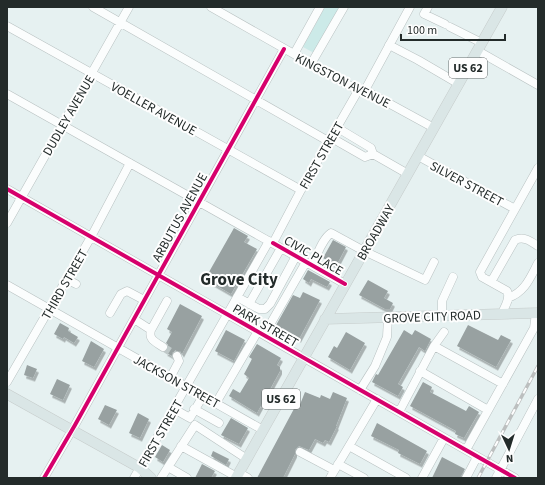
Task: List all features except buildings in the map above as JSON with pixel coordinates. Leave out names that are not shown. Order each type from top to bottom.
[{"type":"main road","name":"BROADWAY","points":[[240,476],[247,458],[502,7]]},
{"type":"main road","name":"GROVE CITY ROAD","points":[[325,319],[537,313]]},
{"type":"main road","points":[[7,394],[140,468],[151,478]]},
{"type":"street","points":[[93,7],[329,139],[365,157],[373,154]]},
{"type":"street","name":"DUDLEY AVENUE","points":[[7,223],[129,7]]},
{"type":"street","name":"KINGSTON AVENUE","points":[[211,7],[352,87],[362,90],[434,128]]},
{"type":"street","points":[[294,54],[320,7]]},
{"type":"street","points":[[312,64],[344,7]]},
{"type":"street","name":"FIRST STREET","points":[[134,478],[336,127],[362,90],[410,7]]},
{"type":"street","points":[[428,7],[424,14],[447,25],[538,85]]},
{"type":"street","name":"VOELLER AVENUE","points":[[7,26],[300,190]]},
{"type":"street","points":[[389,45],[459,84]]},
{"type":"street","name":"ARBUTUS AVENUE","points":[[44,478],[159,275],[284,49]]},
{"type":"street","name":"CIVIC PLACE","points":[[7,94],[345,284]]},
{"type":"street","points":[[336,127],[371,148],[373,154],[408,174]]},
{"type":"street","name":"SILVER STREET","points":[[418,156],[516,209]]},
{"type":"street","name":"THIRD STREET","points":[[7,382],[91,237],[130,163]]},
{"type":"street","points":[[502,313],[509,293],[482,278],[480,272],[538,168]]},
{"type":"street","name":"PARK STREET","points":[[7,189],[515,478]]},
{"type":"street","points":[[216,403],[261,333],[331,233],[364,251],[425,280],[434,262]]},
{"type":"street","points":[[500,237],[512,244]]},
{"type":"street","points":[[491,282],[515,240],[520,238],[527,239],[538,246]]},
{"type":"street","points":[[249,304],[281,248]]},
{"type":"street","points":[[237,297],[259,309],[265,309],[270,304],[296,256]]},
{"type":"street","points":[[508,298],[517,295],[523,289],[538,263]]},
{"type":"street","points":[[442,315],[442,301],[453,277]]},
{"type":"street","points":[[66,279],[76,284]]},
{"type":"street","name":"JACKSON STREET","points":[[7,285],[263,430]]},
{"type":"street","points":[[110,313],[121,294],[127,291],[144,300]]},
{"type":"street","points":[[163,347],[150,338],[149,335],[166,301]]},
{"type":"street","points":[[466,450],[534,328],[537,313]]},
{"type":"street","points":[[360,390],[375,366],[387,337],[388,317]]},
{"type":"street","points":[[134,319],[151,330]]},
{"type":"street","points":[[399,412],[434,346],[444,332]]},
{"type":"street","points":[[434,346],[503,384]]},
{"type":"street","points":[[170,378],[179,361],[176,356]]},
{"type":"street","points":[[420,371],[488,410]]},
{"type":"street","points":[[161,478],[181,446],[192,421],[194,410],[202,396]]},
{"type":"street","points":[[330,478],[377,399]]},
{"type":"street","points":[[496,478],[537,402]]},
{"type":"street","points":[[174,409],[208,434],[247,458]]},
{"type":"street","points":[[194,410],[219,423]]},
{"type":"street","points":[[422,478],[444,438]]},
{"type":"street","points":[[181,446],[240,476]]},
{"type":"street","points":[[349,446],[406,478]]},
{"type":"street","points":[[300,452],[364,478]]},
{"type":"street","points":[[466,478],[478,457]]},
{"type":"street","points":[[168,467],[187,478]]},
{"type":"shaded area","points":[[325,7],[340,7],[314,53],[303,47]]},
{"type":"tunnel","points":[[163,347],[177,356]]},
{"type":"railway","points":[[478,478],[538,366]]},
{"type":"cycle path","points":[[44,478],[284,49]]},
{"type":"cycle path","points":[[7,189],[515,478]]},
{"type":"cycle path","points":[[273,243],[345,284]]},
{"type":"district","name":"Grove City","points":[[239,279]]}]
